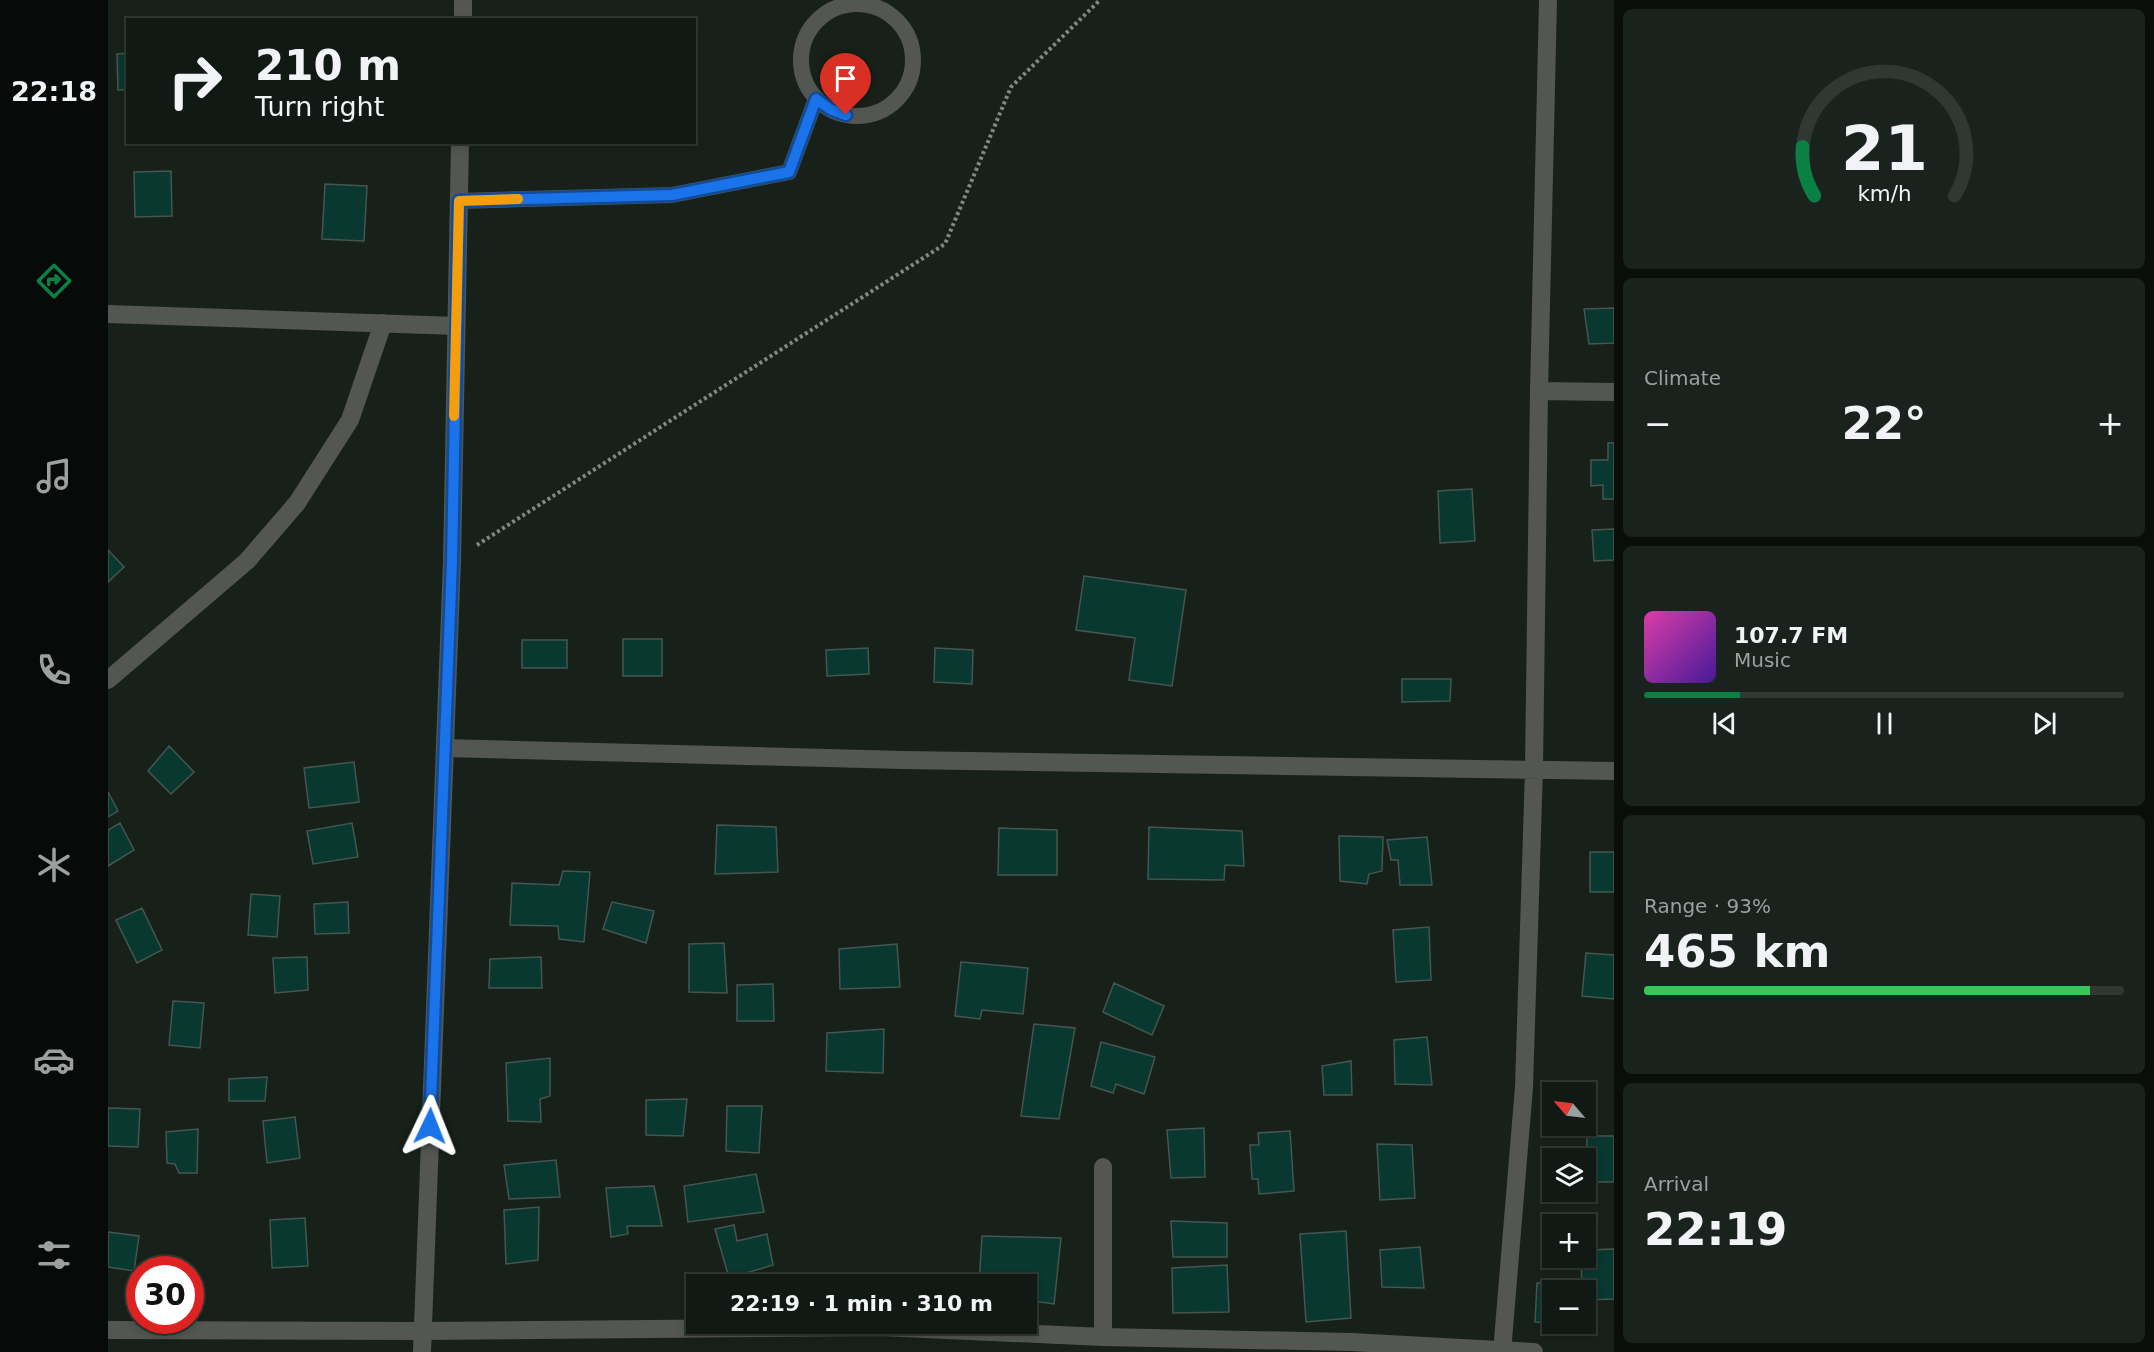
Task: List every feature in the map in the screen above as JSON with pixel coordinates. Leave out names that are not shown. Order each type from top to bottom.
[{"type":"street","points":[[463,0],[463,18]]},
{"type":"street","points":[[1503,1351],[1524,1087],[1534,769],[1539,391],[1548,0]]},
{"type":"street","points":[[423,1352],[452,561],[460,144]]},
{"type":"street","points":[[108,314],[456,326]]},
{"type":"street","points":[[108,680],[247,561],[297,503],[350,420],[383,323]]},
{"type":"street","points":[[1539,391],[1614,392]]},
{"type":"street","points":[[445,748],[902,760],[1614,771]]},
{"type":"street","points":[[1102,1167],[1103,1337]]},
{"type":"street","points":[[108,1330],[423,1331],[881,1327],[1103,1337],[1329,1342],[1534,1352]]},
{"type":"lane","points":[[853,4],[870,5],[885,11],[898,21],[913,49],[914,65],[910,81],[902,95],[890,106],[876,114],[862,116],[846,115],[830,109],[816,99],[807,87],[801,70],[800,54],[804,39],[812,25],[823,14],[838,7],[853,4]]},
{"type":"lane","points":[[459,201],[672,195],[789,172],[816,99]]},
{"type":"path","points":[[452,561],[945,244],[1011,87],[1100,0]]},
{"type":"building","points":[[126,53],[126,90],[118,90],[117,54]]},
{"type":"building","points":[[171,171],[172,216],[135,217],[134,172]]},
{"type":"building","points":[[325,184],[367,186],[364,241],[322,239]]},
{"type":"building","points":[[1614,308],[1614,343],[1589,344],[1584,309]]},
{"type":"building","points":[[1608,443],[1614,443],[1614,499],[1603,499],[1603,485],[1591,486],[1591,460],[1608,460]]},
{"type":"building","points":[[1472,489],[1475,541],[1440,543],[1438,491]]},
{"type":"building","points":[[1614,529],[1614,560],[1594,561],[1592,530]]},
{"type":"building","points":[[108,550],[124,567],[108,582]]},
{"type":"building","points":[[1084,576],[1186,590],[1172,686],[1129,680],[1135,638],[1076,630]]},
{"type":"building","points":[[623,639],[662,639],[662,676],[623,676]]},
{"type":"building","points":[[522,640],[567,640],[567,668],[522,668]]},
{"type":"building","points":[[868,648],[869,674],[827,676],[826,650]]},
{"type":"building","points":[[935,648],[973,650],[972,684],[934,682]]},
{"type":"building","points":[[1402,679],[1451,679],[1450,701],[1402,702]]},
{"type":"building","points":[[169,746],[194,772],[171,794],[148,771]]},
{"type":"building","points":[[354,762],[359,802],[309,808],[304,768]]},
{"type":"building","points":[[108,792],[118,811],[108,817]]},
{"type":"building","points":[[120,823],[134,850],[108,866],[108,830]]},
{"type":"building","points":[[352,823],[358,857],[313,864],[307,831]]},
{"type":"building","points":[[717,825],[776,827],[778,872],[715,874]]},
{"type":"building","points":[[1149,827],[1242,831],[1244,866],[1225,865],[1224,880],[1148,879]]},
{"type":"building","points":[[999,828],[1057,830],[1057,875],[998,875]]},
{"type":"building","points":[[1339,836],[1383,837],[1382,871],[1369,874],[1367,884],[1340,881]]},
{"type":"building","points":[[1427,837],[1432,885],[1400,885],[1398,860],[1391,860],[1387,840]]},
{"type":"building","points":[[1590,852],[1614,852],[1614,892],[1590,892]]},
{"type":"building","points":[[563,871],[590,872],[584,942],[559,939],[558,926],[510,925],[512,883],[559,885]]},
{"type":"building","points":[[251,894],[280,896],[277,937],[248,935]]},
{"type":"building","points":[[348,902],[349,933],[315,934],[314,904]]},
{"type":"building","points":[[612,902],[654,911],[646,943],[603,929]]},
{"type":"building","points":[[142,908],[162,950],[137,963],[116,920]]},
{"type":"building","points":[[1429,927],[1431,980],[1396,982],[1393,930]]},
{"type":"building","points":[[724,943],[727,993],[689,992],[689,944]]},
{"type":"building","points":[[897,944],[900,987],[840,989],[839,949]]},
{"type":"building","points":[[1586,953],[1614,955],[1614,999],[1582,996]]},
{"type":"building","points":[[307,957],[308,990],[275,993],[273,958]]},
{"type":"building","points":[[541,957],[542,988],[489,988],[490,959]]},
{"type":"building","points":[[961,962],[1028,968],[1023,1014],[982,1010],[980,1019],[955,1016]]},
{"type":"building","points":[[1114,983],[1164,1006],[1152,1035],[1103,1012]]},
{"type":"building","points":[[773,984],[774,1021],[737,1021],[737,985]]},
{"type":"building","points":[[173,1001],[204,1003],[200,1048],[169,1045]]},
{"type":"building","points":[[1034,1024],[1075,1028],[1059,1119],[1021,1116]]},
{"type":"building","points":[[884,1029],[883,1073],[826,1071],[827,1033]]},
{"type":"building","points":[[1427,1037],[1432,1085],[1395,1084],[1394,1040]]},
{"type":"building","points":[[1101,1042],[1155,1057],[1144,1094],[1116,1084],[1113,1093],[1091,1086]]},
{"type":"building","points":[[550,1058],[550,1096],[540,1099],[541,1122],[508,1121],[506,1063]]},
{"type":"building","points":[[1351,1061],[1352,1095],[1324,1095],[1322,1066]]},
{"type":"building","points":[[267,1077],[265,1101],[229,1101],[229,1079]]},
{"type":"building","points":[[687,1099],[683,1136],[646,1135],[646,1100]]},
{"type":"building","points":[[727,1106],[762,1106],[759,1153],[726,1151]]},
{"type":"building","points":[[108,1108],[140,1109],[138,1147],[108,1146]]},
{"type":"building","points":[[295,1117],[300,1158],[267,1163],[263,1121]]},
{"type":"building","points":[[1204,1128],[1205,1177],[1171,1178],[1167,1130]]},
{"type":"building","points":[[198,1129],[197,1173],[179,1173],[175,1164],[167,1163],[166,1132]]},
{"type":"building","points":[[1290,1131],[1294,1191],[1259,1194],[1258,1179],[1252,1179],[1250,1145],[1259,1145],[1258,1133]]},
{"type":"building","points":[[1587,1136],[1614,1136],[1614,1182],[1596,1182],[1596,1148],[1587,1148]]},
{"type":"building","points":[[1377,1144],[1412,1145],[1415,1198],[1380,1200]]},
{"type":"building","points":[[556,1160],[560,1197],[509,1199],[504,1165]]},
{"type":"building","points":[[756,1174],[764,1212],[688,1222],[684,1186]]},
{"type":"building","points":[[654,1186],[662,1226],[627,1226],[628,1234],[611,1237],[606,1188]]},
{"type":"building","points":[[539,1207],[538,1260],[506,1264],[504,1210]]},
{"type":"building","points":[[305,1218],[308,1266],[272,1268],[270,1220]]},
{"type":"building","points":[[1171,1221],[1227,1223],[1227,1257],[1173,1257]]},
{"type":"building","points":[[734,1225],[737,1241],[767,1234],[773,1265],[743,1274],[728,1274],[715,1229]]},
{"type":"building","points":[[1346,1231],[1351,1318],[1306,1322],[1300,1234]]},
{"type":"building","points":[[108,1232],[139,1236],[136,1256],[126,1256],[126,1270],[108,1267]]},
{"type":"building","points":[[982,1236],[1061,1238],[1054,1304],[1037,1302],[1037,1274],[980,1274]]},
{"type":"building","points":[[1420,1247],[1424,1288],[1382,1287],[1380,1250]]},
{"type":"building","points":[[1614,1249],[1614,1299],[1596,1300],[1596,1280],[1582,1280],[1581,1268],[1596,1268],[1596,1250]]},
{"type":"building","points":[[1227,1265],[1229,1312],[1173,1313],[1172,1268]]},
{"type":"building","points":[[1537,1283],[1542,1283],[1542,1322],[1535,1322]]},
{"type":"slow traffic","points":[[454,416],[459,201],[518,199]]},
{"type":"route","points":[[430,1126],[452,561],[459,201],[672,195],[789,172],[816,99],[830,109],[846,115]]}]
